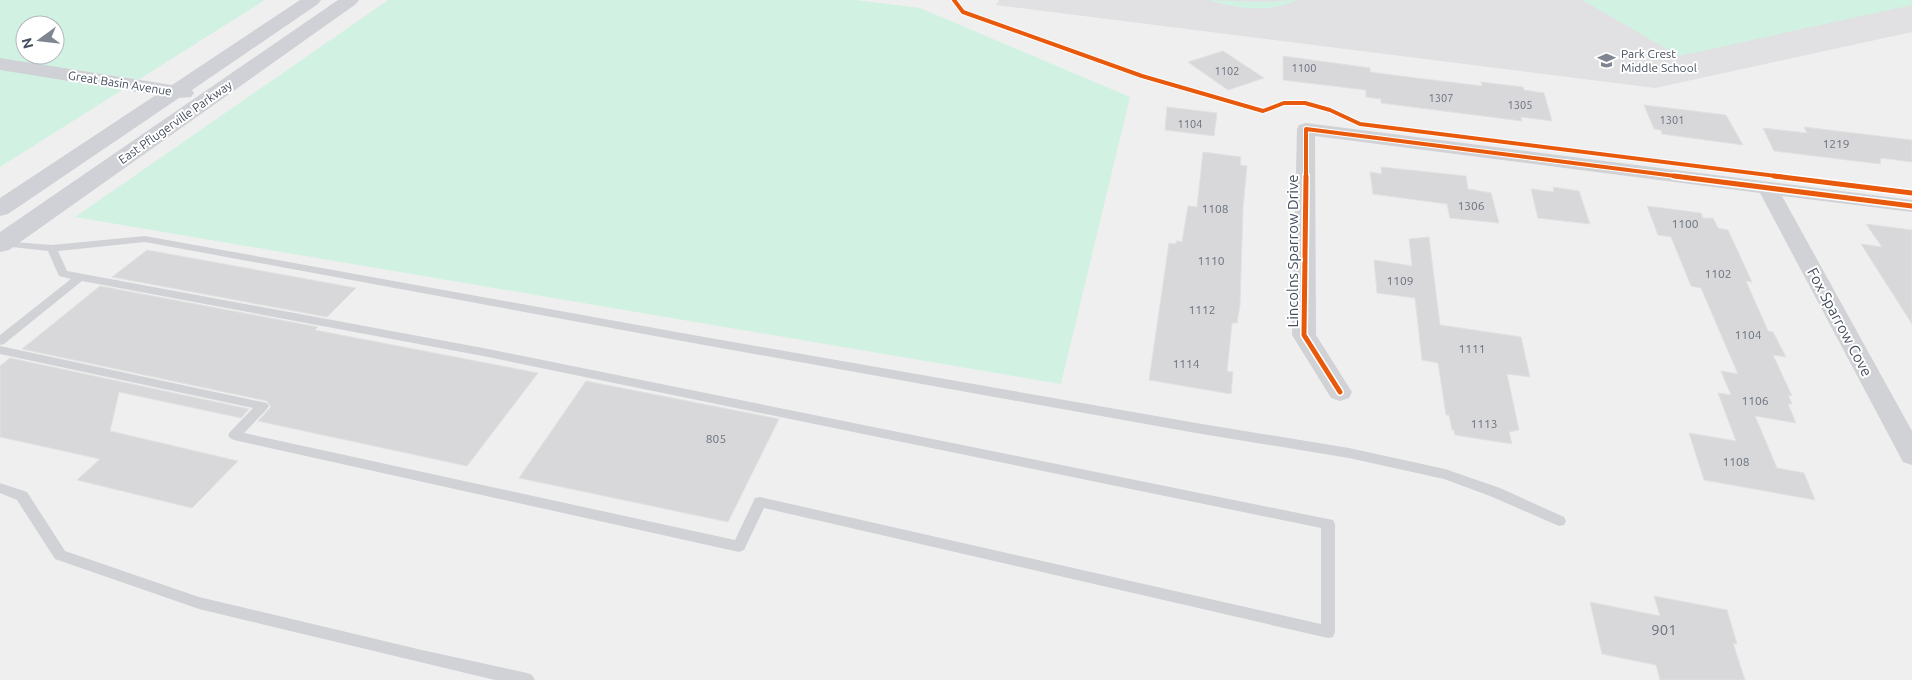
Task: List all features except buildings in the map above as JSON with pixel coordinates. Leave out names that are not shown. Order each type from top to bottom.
[{"type":"main road","name":"East Pflugerville Parkway","points":[[0,209],[312,0]]},
{"type":"main road","name":"East Pflugerville Parkway","points":[[1,244],[350,0]]},
{"type":"main road","name":"Great Basin Avenue","points":[[0,64],[210,97]]},
{"type":"street","name":"Lincolns Sparrow Drive","points":[[1340,392],[1304,335],[1306,130],[1768,189]]},
{"type":"street","points":[[1768,189],[1912,206]]},
{"type":"street","name":"Fox Sparrow Cove","points":[[1768,189],[1912,455]]},
{"type":"lane","points":[[1,244],[52,248],[146,239],[693,339],[1196,428],[1349,453],[1445,474],[1495,492],[1559,521]]},
{"type":"lane","points":[[0,350],[263,406],[234,436],[739,546],[760,502],[1328,632],[1328,524],[493,354],[63,274],[52,248]]},
{"type":"lane","points":[[0,341],[80,277]]},
{"type":"lane","points":[[0,488],[22,496],[60,555],[199,603],[422,657],[527,680]]},
{"type":"shaded area","name":"Park Crest Middle School","points":[[999,0],[1912,0],[1912,32],[1655,88],[996,5]]},
{"type":"green space","points":[[0,0],[265,0],[0,167]]},
{"type":"green space","points":[[388,0],[856,0],[920,8],[1130,97],[1061,384],[75,217]]},
{"type":"green space","points":[[1209,0],[1262,2],[1297,0],[1276,7],[1253,8],[1230,6]]},
{"type":"green space","points":[[1582,0],[1912,0],[1912,5],[1679,56]]},
{"type":"cycle path","points":[[954,0],[963,12],[1142,76],[1263,111],[1284,103],[1305,103],[1330,110],[1360,124],[1912,193]]},
{"type":"cycle path","points":[[1340,392],[1304,335],[1306,129],[1912,206]]},
{"type":"place","name":"Park Crest Middle School","points":[[1607,60]]}]
